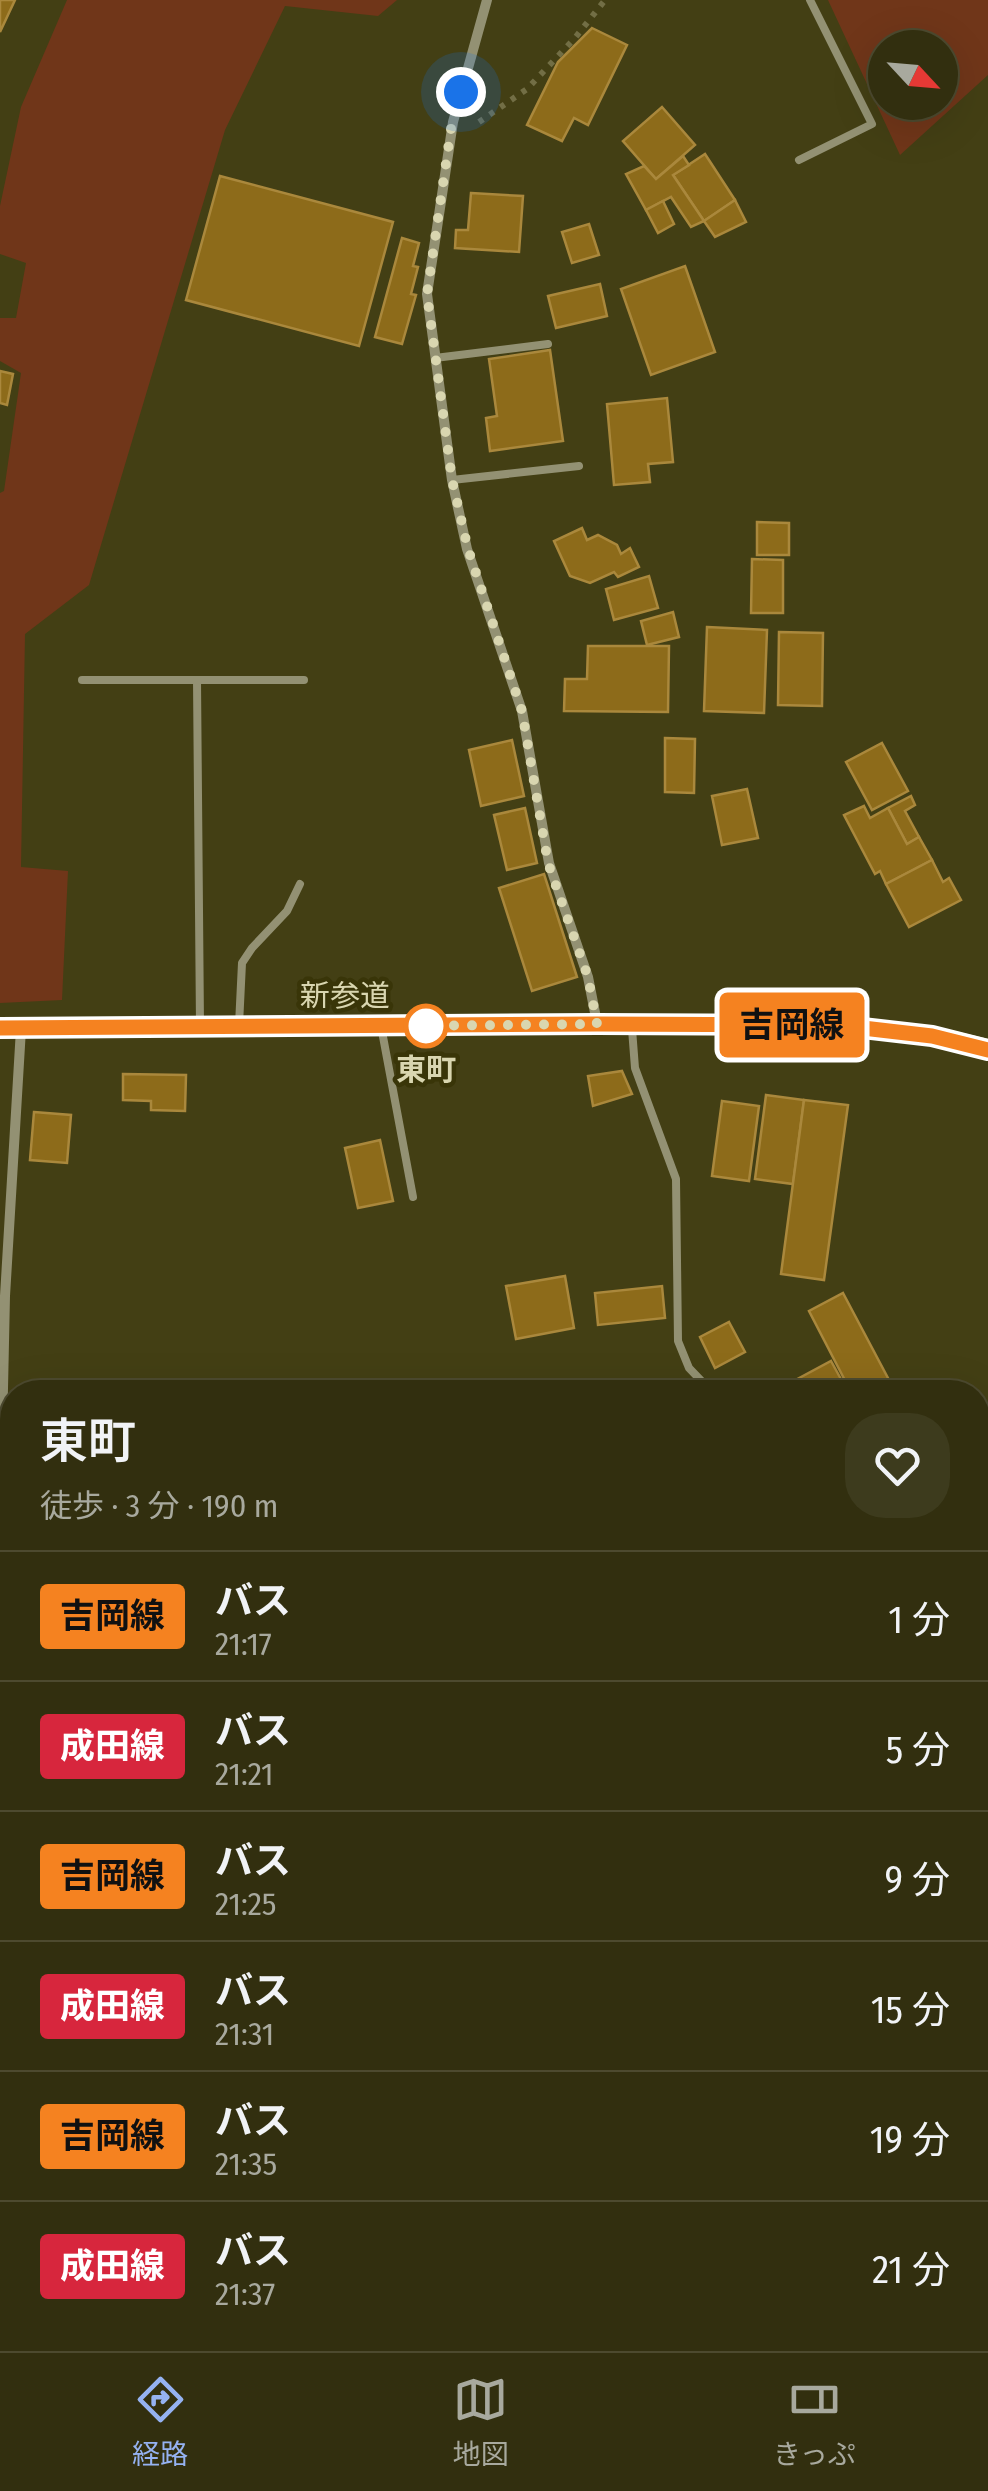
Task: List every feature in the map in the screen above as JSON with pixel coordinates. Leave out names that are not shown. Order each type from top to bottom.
[{"type":"street","points":[[487,0],[452,122],[427,294],[452,480],[468,549],[522,711],[548,863],[588,977],[597,1024]]},
{"type":"street","name":"新参道","points":[[10,1028],[837,1025],[932,1036],[988,1050]]},
{"type":"street","points":[[2,1380],[10,1028]]},
{"type":"lane","points":[[799,160],[872,124],[810,0]]},
{"type":"lane","points":[[436,358],[548,344]]},
{"type":"lane","points":[[452,480],[579,466]]},
{"type":"lane","points":[[82,680],[304,680]]},
{"type":"lane","points":[[197,680],[200,1026]]},
{"type":"lane","points":[[239,1026],[242,963],[287,911],[300,884]]},
{"type":"lane","points":[[631,1024],[635,1068],[676,1179],[678,1340],[689,1368],[700,1380]]},
{"type":"lane","points":[[382,1026],[413,1197]]},
{"type":"path","points":[[450,143],[527,88],[605,0]]},
{"type":"shaded area","points":[[67,0],[397,0],[378,16],[285,6],[225,130],[89,585],[25,634],[21,867],[68,871],[62,1000],[0,1003],[0,493],[4,491],[21,373],[0,361],[0,318],[16,318],[26,263],[0,254],[0,206],[21,107]]},
{"type":"shaded area","points":[[828,0],[988,0],[988,75],[958,102],[958,30],[868,30],[868,86]]},
{"type":"shaded area","points":[[884,120],[938,120],[900,155]]},
{"type":"building","points":[[0,0],[15,0],[0,32]]},
{"type":"building","points":[[592,28],[627,45],[588,125],[574,118],[562,141],[527,125],[558,62]]},
{"type":"building","points":[[662,107],[695,145],[656,179],[623,141]]},
{"type":"building","points":[[705,154],[735,200],[704,221],[673,175]]},
{"type":"building","points":[[683,156],[689,165],[673,175],[704,221],[691,227],[671,197],[646,210],[626,174],[644,166],[656,179]]},
{"type":"building","points":[[220,176],[393,222],[359,346],[186,300]]},
{"type":"building","points":[[471,193],[523,196],[519,252],[455,248],[456,230],[468,230]]},
{"type":"building","points":[[735,200],[746,222],[715,237],[704,221]]},
{"type":"building","points":[[663,201],[674,224],[658,233],[646,210]]},
{"type":"building","points":[[589,224],[599,255],[572,263],[562,232]]},
{"type":"building","points":[[402,238],[419,243],[411,294],[416,295],[402,344],[375,337]]},
{"type":"building","points":[[685,266],[715,352],[651,375],[621,289]]},
{"type":"building","points":[[600,284],[607,316],[556,328],[548,296]]},
{"type":"building","points":[[550,350],[563,441],[490,451],[486,418],[497,416],[489,359]]},
{"type":"building","points":[[0,371],[13,374],[7,405],[0,403]]},
{"type":"building","points":[[667,398],[673,462],[648,464],[650,482],[614,485],[607,404]]},
{"type":"building","points":[[757,522],[789,523],[789,555],[757,555]]},
{"type":"building","points":[[582,528],[587,540],[598,535],[617,545],[621,554],[630,548],[639,567],[618,577],[614,572],[590,583],[570,576],[554,541]]},
{"type":"building","points":[[752,559],[783,560],[783,613],[751,613]]},
{"type":"building","points":[[649,576],[658,608],[614,620],[606,589]]},
{"type":"building","points":[[673,612],[679,637],[647,645],[641,621]]},
{"type":"building","points":[[707,627],[767,630],[764,713],[704,711]]},
{"type":"building","points":[[779,632],[823,633],[822,706],[778,705]]},
{"type":"building","points":[[588,646],[669,646],[668,712],[564,711],[565,679],[587,679]]},
{"type":"building","points":[[665,738],[695,739],[694,793],[665,792]]},
{"type":"building","points":[[512,740],[524,796],[481,806],[469,750]]},
{"type":"building","points":[[882,743],[908,791],[872,810],[846,762]]},
{"type":"building","points":[[747,789],[758,838],[722,845],[712,796]]},
{"type":"building","points":[[911,796],[915,805],[905,811],[919,837],[907,844],[888,808]]},
{"type":"building","points":[[864,806],[870,818],[888,808],[907,844],[919,837],[932,860],[886,884],[880,871],[875,874],[844,815]]},
{"type":"building","points":[[525,808],[537,863],[507,870],[494,815]]},
{"type":"building","points":[[932,860],[943,882],[949,878],[961,900],[909,927],[886,884]]},
{"type":"building","points":[[544,874],[577,977],[532,991],[499,888]]},
{"type":"building","points":[[622,1071],[632,1094],[593,1106],[588,1076]]},
{"type":"building","points":[[123,1074],[186,1075],[185,1111],[151,1110],[151,1101],[123,1100]]},
{"type":"building","points":[[766,1095],[804,1100],[793,1184],[755,1179]]},
{"type":"building","points":[[804,1100],[848,1105],[824,1280],[781,1274]]},
{"type":"building","points":[[722,1101],[759,1106],[749,1181],[712,1176]]},
{"type":"building","points":[[34,1112],[71,1115],[67,1163],[30,1160]]},
{"type":"building","points":[[380,1140],[393,1201],[358,1208],[345,1148]]},
{"type":"building","points":[[565,1276],[574,1328],[516,1339],[506,1286]]},
{"type":"building","points":[[662,1286],[665,1318],[598,1325],[595,1293]]},
{"type":"building","points":[[843,1293],[889,1380],[845,1380],[809,1311]]},
{"type":"building","points":[[729,1322],[745,1352],[715,1368],[700,1337]]},
{"type":"building","points":[[831,1361],[841,1380],[796,1380]]},
{"type":"bus line","name":"吉岡線","points":[[0,1028],[837,1025],[932,1036],[988,1050]]},
{"type":"place","name":"東町","points":[[426,1026]]},
{"type":"route","points":[[426,1026],[413,1026],[597,1024],[588,977],[548,863],[522,711],[468,549],[452,480],[427,294],[452,122],[461,92]]}]
